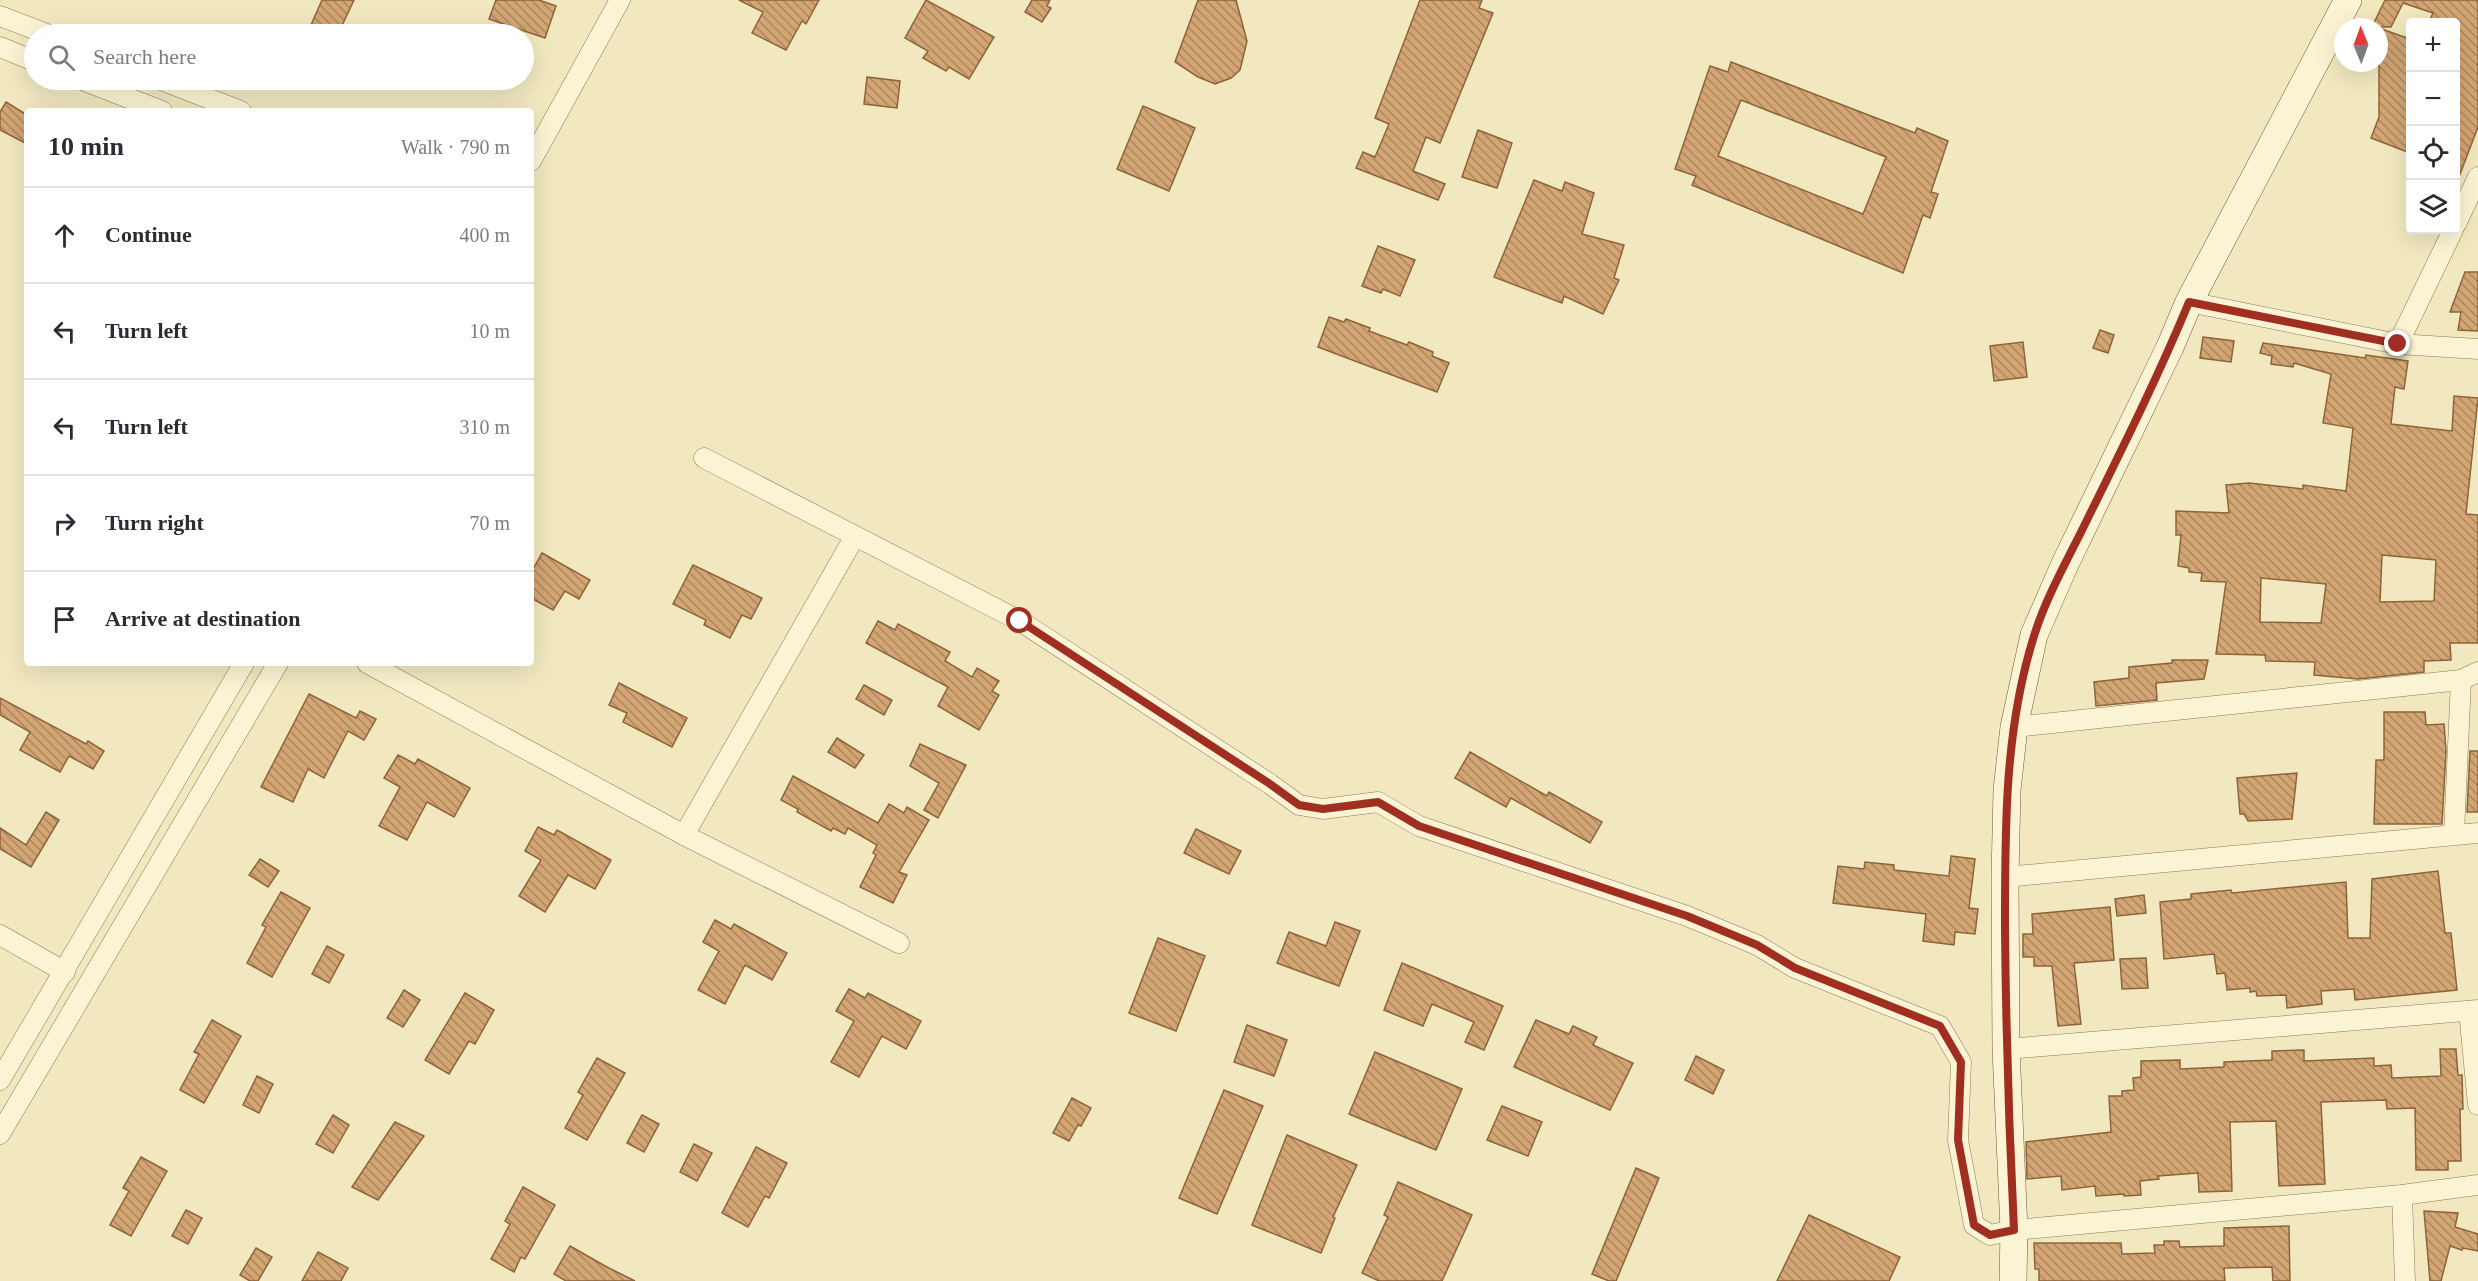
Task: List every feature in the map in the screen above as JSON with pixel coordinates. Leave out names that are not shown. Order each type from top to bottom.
[{"type":"street","points":[[534,156],[620,0]]},
{"type":"street","points":[[2013,1281],[2014,1230],[2006,1049],[2007,790],[2014,727],[2034,635],[2065,564],[2170,347],[2189,302],[2348,0]]},
{"type":"street","points":[[0,16],[24,25]]},
{"type":"street","points":[[0,47],[24,57]]},
{"type":"street","points":[[108,90],[154,108]]},
{"type":"street","points":[[187,90],[233,108]]},
{"type":"street","points":[[2460,215],[2478,177]]},
{"type":"street","points":[[2398,344],[2451,234]]},
{"type":"street","points":[[2189,302],[2398,344],[2478,349]]},
{"type":"street","points":[[704,458],[1020,621],[1299,805],[1323,809],[1378,802],[1419,826],[1687,916],[1757,945],[1795,968],[1940,1026],[1961,1062],[1958,1140],[1974,1225],[1990,1235],[2014,1230],[2402,1195],[2478,1185]]},
{"type":"street","points":[[684,835],[855,536]]},
{"type":"street","points":[[0,1080],[242,666]]},
{"type":"street","points":[[0,1134],[276,666]]},
{"type":"street","points":[[373,666],[684,835],[899,943]]},
{"type":"street","points":[[2014,727],[2470,676],[2454,834]]},
{"type":"street","points":[[2005,877],[2478,833]]},
{"type":"street","points":[[0,935],[65,972]]},
{"type":"street","points":[[2006,1049],[2473,1010],[2478,1105]]},
{"type":"street","points":[[2402,1195],[2405,1281]]},
{"type":"building","points":[[322,0],[354,0],[343,24],[311,24]]},
{"type":"building","points":[[496,0],[539,0],[556,6],[545,38],[534,34],[534,24],[504,24],[489,19]]},
{"type":"building","points":[[739,0],[819,0],[806,24],[802,21],[786,50],[752,33],[763,12]]},
{"type":"building","points":[[926,0],[994,37],[969,79],[949,67],[946,71],[923,58],[928,51],[905,38]]},
{"type":"building","points":[[1032,0],[1050,0],[1047,6],[1051,8],[1042,22],[1025,12]]},
{"type":"building","points":[[1198,0],[1236,0],[1247,41],[1240,70],[1231,78],[1215,84],[1198,77],[1175,62]]},
{"type":"building","points":[[1420,0],[1482,0],[1479,8],[1493,13],[1440,143],[1426,137],[1413,171],[1445,184],[1438,200],[1356,168],[1363,152],[1375,157],[1389,124],[1375,118]]},
{"type":"building","points":[[2385,0],[2478,0],[2478,127],[2460,174],[2460,18],[2431,18],[2433,13],[2403,3],[2391,27],[2388,27],[2388,18],[2376,18]]},
{"type":"building","points":[[2388,31],[2406,38],[2406,151],[2371,138],[2379,117],[2379,72],[2388,72]]},
{"type":"building","points":[[1731,62],[1915,133],[1917,128],[1948,141],[1931,192],[1938,194],[1930,218],[1923,215],[1903,273],[1692,185],[1696,176],[1675,169],[1710,66],[1728,72]],"holes":[[[1741,100],[1886,157],[1863,214],[1718,156]]]},
{"type":"building","points":[[867,77],[900,81],[897,108],[864,104]]},
{"type":"building","points":[[6,102],[24,113],[24,142],[0,130],[0,112]]},
{"type":"building","points":[[1143,106],[1195,128],[1169,191],[1117,169]]},
{"type":"building","points":[[1478,130],[1512,143],[1497,188],[1462,177]]},
{"type":"building","points":[[1534,180],[1562,191],[1565,182],[1594,193],[1582,234],[1624,245],[1614,278],[1619,280],[1603,314],[1564,296],[1562,303],[1494,277]]},
{"type":"building","points":[[1378,246],[1415,260],[1400,296],[1383,289],[1381,293],[1362,286]]},
{"type":"building","points":[[2465,272],[2478,272],[2478,331],[2458,330],[2461,312],[2450,312]]},
{"type":"building","points":[[1329,317],[1344,322],[1346,319],[1370,328],[1369,331],[1407,345],[1409,342],[1433,352],[1432,356],[1449,363],[1437,392],[1318,347]]},
{"type":"building","points":[[2100,330],[2114,335],[2108,353],[2093,348]]},
{"type":"building","points":[[2203,337],[2234,341],[2231,362],[2200,358]]},
{"type":"building","points":[[2023,342],[2027,377],[1994,381],[1990,346]]},
{"type":"building","points":[[2263,343],[2365,358],[2366,355],[2408,361],[2404,389],[2395,387],[2391,424],[2452,431],[2454,396],[2478,398],[2466,514],[2478,515],[2478,643],[2450,643],[2451,660],[2424,661],[2424,672],[2358,679],[2314,675],[2315,662],[2266,661],[2265,655],[2216,654],[2226,582],[2201,581],[2202,573],[2189,572],[2189,568],[2178,566],[2181,535],[2176,535],[2176,511],[2229,513],[2226,485],[2249,483],[2303,489],[2303,485],[2346,491],[2353,428],[2323,423],[2331,374],[2294,363],[2293,367],[2271,364],[2272,356],[2260,353]],"holes":[[[2382,555],[2436,560],[2434,601],[2380,602]],[[2261,578],[2326,584],[2321,623],[2260,622]]]},
{"type":"building","points":[[542,553],[590,580],[579,599],[565,591],[553,610],[534,600],[534,568]]},
{"type":"building","points":[[693,565],[762,598],[751,619],[742,615],[730,638],[704,625],[706,620],[673,604]]},
{"type":"building","points":[[878,621],[895,630],[898,624],[950,652],[945,661],[972,677],[977,668],[999,681],[992,691],[999,695],[979,730],[938,706],[948,687],[866,643]]},
{"type":"building","points":[[2172,660],[2208,660],[2204,679],[2156,683],[2157,700],[2096,706],[2094,682],[2129,678],[2129,667],[2172,663]]},
{"type":"building","points":[[619,683],[687,718],[672,747],[623,722],[627,713],[609,705]]},
{"type":"building","points":[[864,685],[892,700],[884,715],[856,699]]},
{"type":"building","points":[[309,694],[356,718],[360,711],[376,719],[364,740],[348,731],[324,778],[308,769],[293,802],[261,787]]},
{"type":"building","points":[[0,698],[86,744],[88,741],[104,751],[93,769],[69,756],[60,772],[20,750],[30,732],[0,715]]},
{"type":"building","points":[[2384,712],[2425,712],[2426,725],[2444,724],[2446,751],[2442,824],[2374,824],[2376,760],[2384,760]]},
{"type":"building","points":[[837,738],[864,755],[855,768],[828,752]]},
{"type":"building","points":[[920,744],[966,765],[938,818],[924,810],[939,783],[910,766]]},
{"type":"building","points":[[2470,751],[2478,751],[2478,812],[2467,812]]},
{"type":"building","points":[[1470,752],[1547,796],[1549,792],[1602,822],[1590,843],[1511,798],[1506,807],[1455,778]]},
{"type":"building","points":[[398,755],[415,764],[418,759],[470,788],[454,817],[427,802],[407,840],[379,826],[400,787],[384,778]]},
{"type":"building","points":[[2297,773],[2292,819],[2248,821],[2244,814],[2240,814],[2237,778]]},
{"type":"building","points":[[793,776],[878,823],[889,804],[904,813],[907,807],[929,820],[899,872],[907,875],[893,903],[860,887],[876,855],[873,853],[877,845],[848,828],[845,834],[833,828],[831,831],[781,800]]},
{"type":"building","points":[[46,812],[59,820],[31,867],[0,849],[0,828],[26,845]]},
{"type":"building","points":[[538,827],[554,835],[557,830],[611,860],[595,889],[568,875],[545,912],[519,896],[541,860],[525,851]]},
{"type":"building","points":[[1196,829],[1241,851],[1229,874],[1184,853]]},
{"type":"building","points":[[1951,856],[1975,859],[1969,908],[1978,909],[1975,934],[1955,932],[1954,945],[1923,941],[1926,914],[1833,903],[1838,866],[1864,869],[1865,862],[1894,865],[1894,870],[1949,876]]},
{"type":"building","points":[[260,859],[279,871],[268,887],[249,875]]},
{"type":"building","points":[[2438,871],[2445,933],[2451,933],[2457,990],[2355,1000],[2354,989],[2321,991],[2322,1004],[2287,1008],[2286,995],[2257,996],[2256,991],[2250,992],[2250,988],[2227,990],[2225,973],[2217,974],[2214,954],[2164,959],[2160,902],[2191,899],[2191,894],[2231,890],[2232,893],[2346,882],[2348,938],[2370,938],[2372,879]]},
{"type":"building","points":[[281,892],[310,908],[272,977],[247,963],[266,927],[262,925]]},
{"type":"building","points":[[2144,895],[2146,913],[2117,916],[2115,899]]},
{"type":"building","points":[[2110,907],[2114,960],[2074,963],[2081,1024],[2058,1026],[2052,966],[2034,966],[2034,957],[2023,957],[2023,934],[2033,934],[2032,914]]},
{"type":"building","points":[[715,920],[731,929],[734,924],[787,953],[772,980],[745,965],[725,1004],[698,990],[719,951],[703,942]]},
{"type":"building","points":[[1335,922],[1360,931],[1339,986],[1277,963],[1289,932],[1326,946]]},
{"type":"building","points":[[1158,938],[1205,956],[1176,1031],[1129,1013]]},
{"type":"building","points":[[327,946],[344,955],[329,983],[312,974]]},
{"type":"building","points":[[2146,958],[2148,988],[2122,989],[2120,959]]},
{"type":"building","points":[[1402,963],[1503,1006],[1484,1050],[1465,1042],[1474,1022],[1432,1004],[1423,1026],[1384,1010]]},
{"type":"building","points":[[849,989],[865,998],[868,993],[921,1021],[906,1049],[882,1036],[859,1077],[831,1062],[854,1021],[836,1011]]},
{"type":"building","points":[[404,990],[420,1000],[403,1027],[387,1018]]},
{"type":"building","points":[[465,993],[494,1010],[475,1044],[469,1041],[449,1074],[425,1060]]},
{"type":"building","points":[[212,1020],[241,1036],[204,1103],[180,1090],[199,1054],[194,1052]]},
{"type":"building","points":[[1536,1020],[1569,1034],[1573,1026],[1597,1037],[1593,1045],[1633,1063],[1610,1110],[1514,1067]]},
{"type":"building","points":[[1247,1025],[1287,1040],[1274,1076],[1234,1062]]},
{"type":"building","points":[[2440,1049],[2456,1049],[2458,1075],[2462,1075],[2461,1161],[2448,1161],[2448,1170],[2416,1170],[2415,1108],[2387,1109],[2386,1100],[2321,1102],[2325,1184],[2279,1186],[2276,1121],[2230,1122],[2232,1191],[2199,1192],[2198,1173],[2158,1176],[2159,1179],[2140,1181],[2141,1195],[2124,1196],[2124,1194],[2096,1196],[2095,1186],[2062,1190],[2061,1176],[2027,1179],[2026,1142],[2111,1132],[2109,1096],[2122,1096],[2122,1091],[2134,1090],[2133,1078],[2141,1077],[2141,1061],[2180,1060],[2180,1069],[2224,1067],[2224,1062],[2272,1060],[2272,1051],[2304,1050],[2304,1061],[2374,1058],[2374,1066],[2391,1065],[2392,1078],[2441,1076]]},
{"type":"building","points":[[1375,1052],[1462,1089],[1436,1150],[1349,1114]]},
{"type":"building","points":[[1696,1056],[1724,1070],[1713,1094],[1685,1080]]},
{"type":"building","points":[[597,1058],[625,1073],[587,1140],[565,1128],[583,1095],[578,1092]]},
{"type":"building","points":[[257,1076],[273,1084],[259,1113],[243,1105]]},
{"type":"building","points":[[1224,1090],[1263,1106],[1217,1214],[1179,1198]]},
{"type":"building","points":[[1072,1098],[1091,1108],[1069,1141],[1053,1133]]},
{"type":"building","points":[[1502,1106],[1542,1122],[1528,1156],[1487,1140]]},
{"type":"building","points":[[333,1115],[349,1125],[333,1153],[316,1144]]},
{"type":"building","points":[[642,1115],[659,1124],[644,1152],[627,1143]]},
{"type":"building","points":[[395,1122],[424,1136],[378,1200],[352,1187]]},
{"type":"building","points":[[1287,1135],[1357,1165],[1333,1217],[1335,1218],[1321,1253],[1252,1225]]},
{"type":"building","points":[[694,1144],[712,1153],[697,1181],[680,1172]]},
{"type":"building","points":[[756,1147],[787,1163],[769,1198],[765,1196],[748,1227],[722,1213]]},
{"type":"building","points":[[141,1157],[167,1171],[131,1236],[110,1225],[129,1191],[123,1188]]},
{"type":"building","points":[[1636,1168],[1659,1178],[1616,1281],[1609,1281],[1592,1274]]},
{"type":"building","points":[[1398,1182],[1472,1215],[1442,1281],[1379,1281],[1362,1273],[1388,1217],[1384,1215]]},
{"type":"building","points":[[523,1187],[555,1205],[525,1259],[521,1257],[514,1272],[491,1259],[510,1224],[505,1221]]},
{"type":"building","points":[[186,1210],[202,1218],[188,1244],[172,1236]]},
{"type":"building","points":[[2424,1211],[2458,1213],[2455,1227],[2478,1234],[2478,1251],[2463,1248],[2462,1250],[2450,1246],[2441,1281],[2430,1281]]},
{"type":"building","points":[[1809,1215],[1900,1257],[1889,1281],[1777,1281]]},
{"type":"building","points":[[2289,1226],[2290,1281],[2273,1281],[2272,1267],[2224,1268],[2225,1281],[2039,1281],[2039,1269],[2035,1269],[2034,1243],[2121,1243],[2122,1254],[2155,1253],[2154,1245],[2164,1245],[2164,1241],[2179,1241],[2180,1247],[2224,1246],[2224,1228]]},
{"type":"building","points":[[570,1246],[635,1281],[566,1281],[554,1274]]},
{"type":"building","points":[[256,1248],[272,1257],[258,1281],[250,1281],[240,1275]]},
{"type":"building","points":[[318,1252],[348,1268],[341,1281],[302,1281]]},
{"type":"route","points":[[1020,621],[1299,805],[1323,809],[1378,802],[1419,826],[1687,916],[1757,945],[1795,968],[1940,1026],[1961,1062],[1958,1140],[1974,1225],[1990,1235],[2014,1230],[2006,1049],[2005,877],[2007,790],[2014,727],[2034,635],[2065,564],[2170,347],[2189,302],[2398,344]]}]
